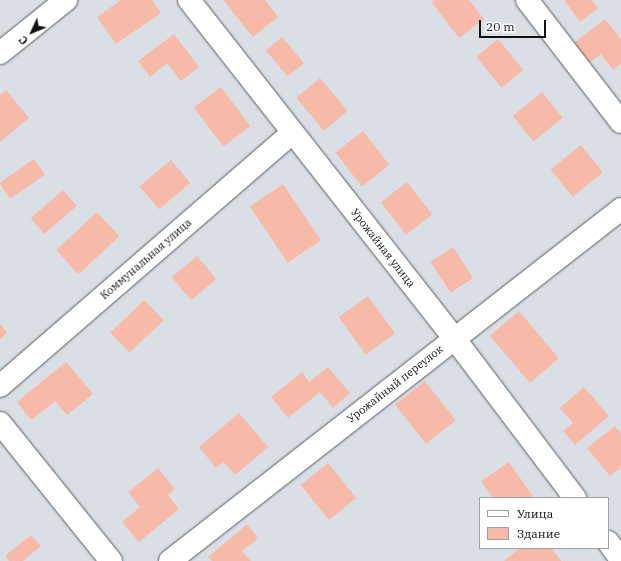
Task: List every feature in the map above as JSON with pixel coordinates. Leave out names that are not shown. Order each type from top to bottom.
[{"type":"street","points":[[0,53],[66,0]]},
{"type":"street","name":"Урожайная улица","points":[[189,0],[454,338],[574,497]]},
{"type":"street","points":[[527,0],[621,122]]},
{"type":"street","name":"Коммунальная улица","points":[[0,386],[292,133]]},
{"type":"street","name":"Урожайный переулок","points":[[170,561],[621,209]]},
{"type":"street","points":[[0,423],[111,561]]},
{"type":"street","points":[[609,543],[621,559]]},
{"type":"building","points":[[121,0],[152,0],[161,13],[116,44],[97,17]]},
{"type":"building","points":[[223,0],[265,0],[278,17],[253,37]]},
{"type":"building","points":[[435,0],[469,0],[484,19],[459,38],[432,3]]},
{"type":"building","points":[[564,0],[592,0],[598,8],[580,22]]},
{"type":"building","points":[[605,19],[621,39],[621,64],[613,70],[601,54],[585,66],[570,46]]},
{"type":"building","points":[[174,34],[199,67],[181,81],[167,63],[150,77],[138,61]]},
{"type":"building","points":[[282,37],[304,63],[288,77],[266,50]]},
{"type":"building","points":[[498,39],[523,70],[501,88],[476,57]]},
{"type":"building","points":[[320,78],[348,111],[324,131],[296,98]]},
{"type":"building","points":[[221,87],[250,126],[223,147],[194,107]]},
{"type":"building","points":[[6,90],[29,118],[0,142],[0,95]]},
{"type":"building","points":[[542,92],[563,118],[533,142],[512,116]]},
{"type":"building","points":[[363,131],[389,165],[362,186],[335,153]]},
{"type":"building","points":[[581,145],[603,172],[573,197],[551,170]]},
{"type":"building","points":[[34,159],[45,175],[10,199],[0,183]]},
{"type":"building","points":[[171,160],[190,183],[159,209],[140,186]]},
{"type":"building","points":[[407,182],[432,214],[406,235],[381,202]]},
{"type":"building","points":[[283,184],[321,240],[288,263],[250,206]]},
{"type":"building","points":[[63,190],[77,206],[44,234],[31,218]]},
{"type":"building","points":[[97,212],[120,236],[79,274],[56,250]]},
{"type":"building","points":[[453,247],[473,278],[451,293],[430,262]]},
{"type":"building","points":[[197,256],[216,279],[191,300],[172,277]]},
{"type":"building","points":[[368,296],[395,333],[366,354],[339,317]]},
{"type":"building","points":[[144,300],[163,320],[130,353],[110,333]]},
{"type":"building","points":[[519,311],[559,358],[530,383],[490,335]]},
{"type":"building","points":[[0,324],[7,333],[0,339]]},
{"type":"building","points":[[66,362],[93,394],[67,415],[55,401],[31,420],[17,402]]},
{"type":"building","points":[[328,367],[350,393],[333,408],[320,392],[288,418],[271,397],[302,372],[309,382]]},
{"type":"building","points":[[425,381],[456,420],[426,444],[395,404]]},
{"type":"building","points":[[584,387],[609,416],[575,445],[563,431],[573,423],[560,408]]},
{"type":"building","points":[[239,413],[268,447],[235,475],[223,462],[216,468],[199,447]]},
{"type":"building","points":[[615,426],[621,434],[621,467],[610,476],[587,448]]},
{"type":"building","points":[[509,462],[533,497],[492,497],[481,481]]},
{"type":"building","points":[[328,463],[356,498],[329,520],[301,485]]},
{"type":"building","points":[[158,468],[175,489],[168,495],[179,509],[139,542],[122,522],[140,507],[128,492]]},
{"type":"building","points":[[247,524],[258,538],[242,551],[251,561],[212,561],[208,557]]},
{"type":"building","points":[[31,535],[41,546],[23,561],[9,561],[5,556]]},
{"type":"building","points":[[519,549],[552,549],[561,561],[504,561]]}]
